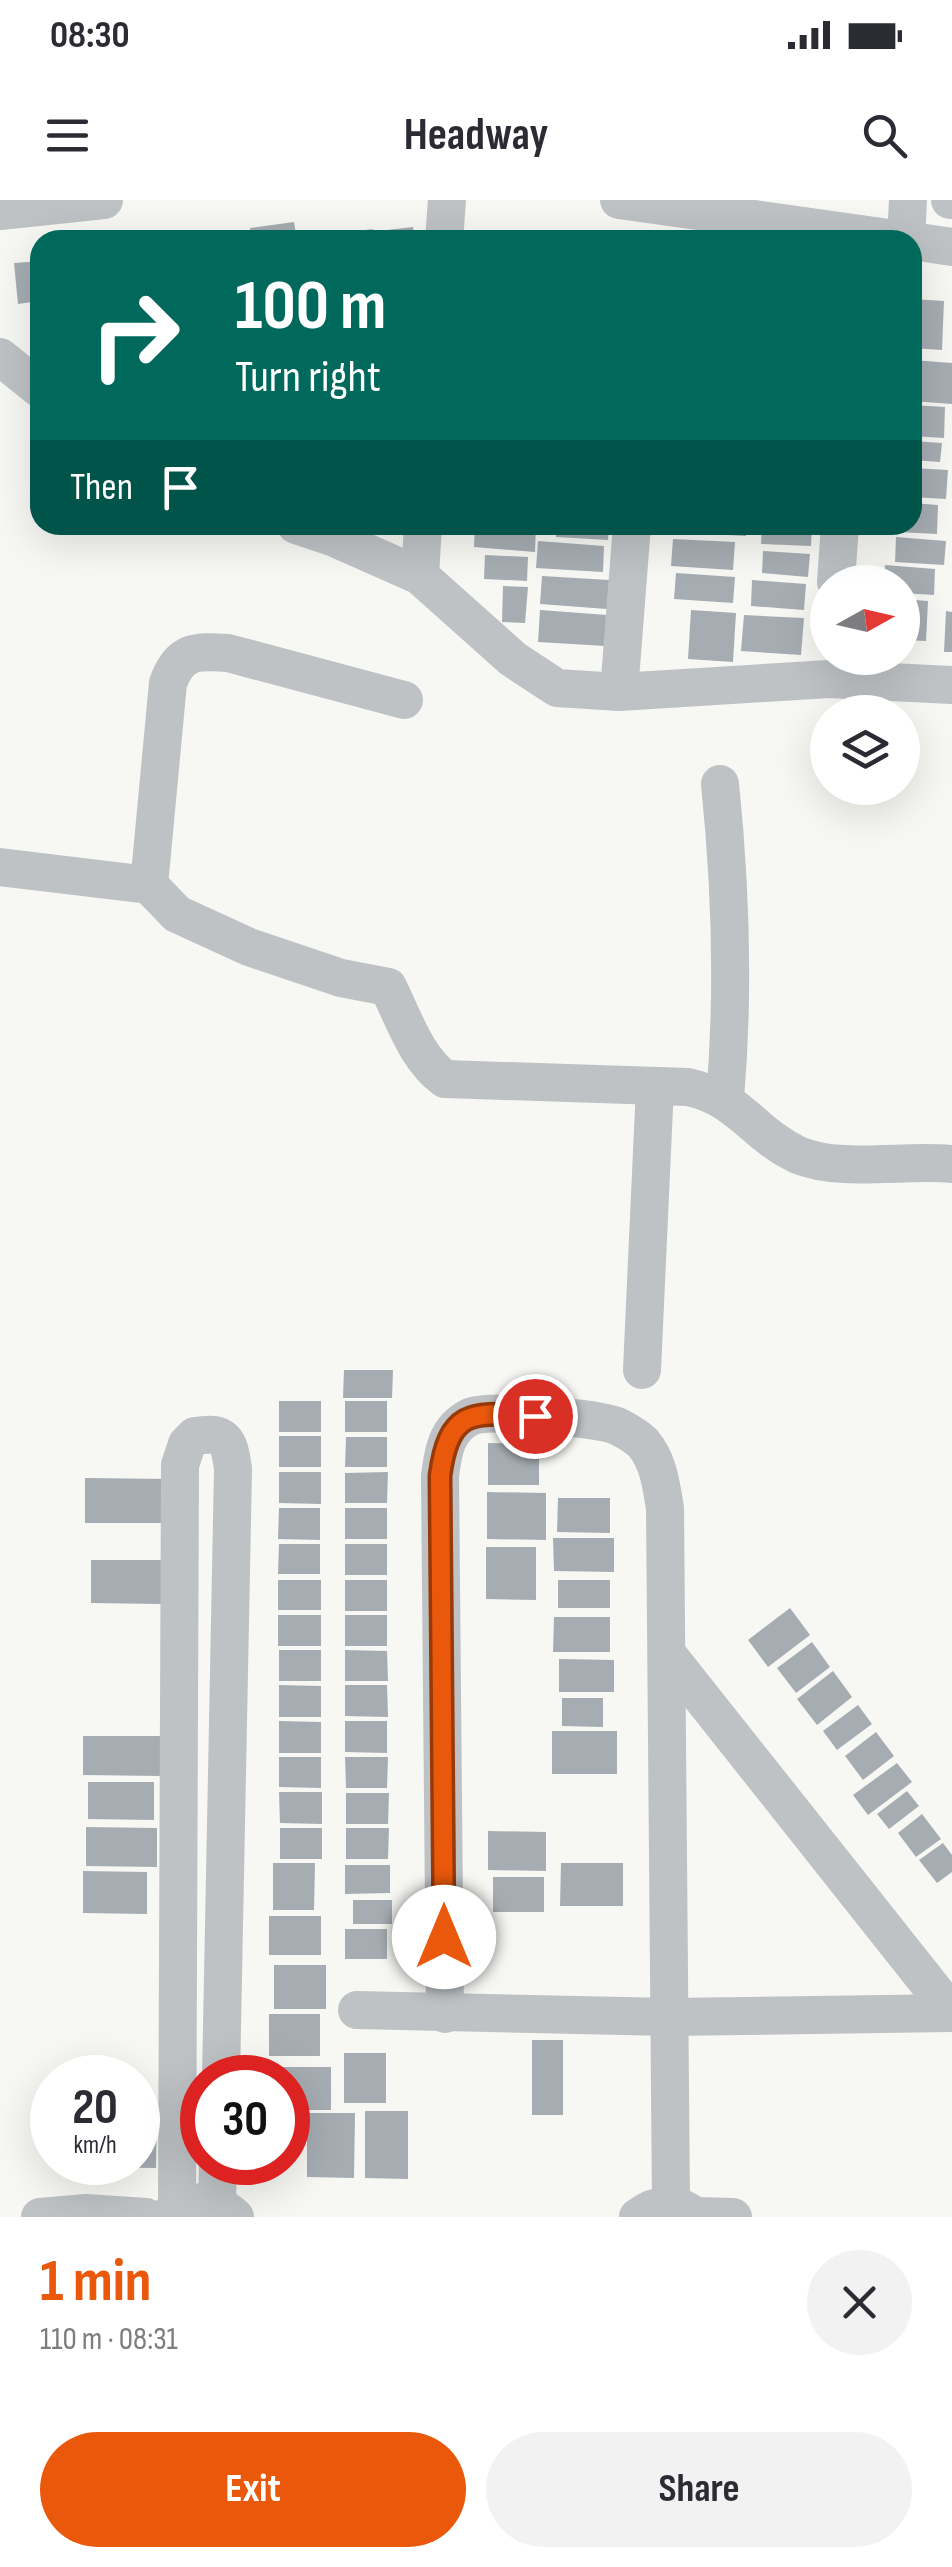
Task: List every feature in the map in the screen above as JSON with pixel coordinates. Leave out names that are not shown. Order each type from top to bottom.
[{"type":"street","points":[[0,210],[104,200]]},
{"type":"street","points":[[445,230],[447,200]]},
{"type":"street","points":[[907,230],[908,200]]},
{"type":"street","points":[[645,211],[816,214],[847,230]]},
{"type":"street","points":[[922,242],[952,247]]},
{"type":"street","points":[[0,357],[30,381]]},
{"type":"street","points":[[326,535],[420,576],[513,659],[557,688],[620,692],[810,670]]},
{"type":"street","points":[[420,576],[422,535]]},
{"type":"street","points":[[620,692],[631,535]]},
{"type":"street","points":[[837,565],[839,535]]},
{"type":"street","points":[[149,885],[168,683],[174,667],[185,656],[228,653],[404,700]]},
{"type":"street","points":[[880,675],[952,685]]},
{"type":"street","points":[[720,784],[730,884],[732,962],[725,1099]]},
{"type":"street","points":[[0,868],[149,885],[178,914],[249,947],[341,978],[388,987],[420,1052],[432,1070],[445,1079],[688,1087],[725,1099],[774,1143],[824,1163],[952,1164]]},
{"type":"street","points":[[642,1370],[655,1086]]},
{"type":"street","points":[[445,2014],[440,1476],[444,1446],[458,1425],[474,1414],[573,1418],[615,1426],[642,1442],[659,1469],[665,1508],[669,2017],[676,2214],[733,2217]]},
{"type":"street","points":[[163,2214],[180,1465],[194,1436],[211,1434],[222,1436],[230,1447],[234,1469],[221,2055]]},
{"type":"street","points":[[668,1655],[952,2013]]},
{"type":"street","points":[[357,2010],[669,2017],[952,2013]]},
{"type":"street","points":[[40,2217],[163,2214],[192,2202],[226,2210],[222,2185]]},
{"type":"building","points":[[294,222],[295,230],[250,230]]},
{"type":"building","points":[[30,262],[30,302],[18,304],[14,263]]},
{"type":"building","points":[[922,300],[944,301],[942,350],[922,349]]},
{"type":"building","points":[[922,361],[952,363],[952,404],[922,402]]},
{"type":"building","points":[[922,406],[945,407],[944,438],[922,437]]},
{"type":"building","points":[[922,442],[942,443],[940,462],[922,461]]},
{"type":"building","points":[[922,469],[948,470],[946,499],[922,498]]},
{"type":"building","points":[[922,504],[938,505],[937,534],[922,533]]},
{"type":"building","points":[[475,535],[536,535],[535,552],[474,547]]},
{"type":"building","points":[[556,535],[608,535],[608,540]]},
{"type":"building","points":[[761,535],[812,535],[811,546],[761,544]]},
{"type":"building","points":[[896,537],[946,541],[944,565],[895,562]]},
{"type":"building","points":[[673,539],[735,542],[733,570],[671,566]]},
{"type":"building","points":[[538,541],[604,546],[603,572],[536,568]]},
{"type":"building","points":[[763,551],[810,554],[808,577],[762,573]]},
{"type":"building","points":[[485,555],[528,557],[527,581],[484,579]]},
{"type":"building","points":[[920,568],[935,569],[934,595],[920,594]]},
{"type":"building","points":[[676,573],[735,577],[733,603],[674,599]]},
{"type":"building","points":[[542,576],[609,580],[607,609],[540,604]]},
{"type":"building","points":[[752,580],[806,584],[804,610],[751,606]]},
{"type":"building","points":[[503,586],[528,587],[525,623],[502,622]]},
{"type":"building","points":[[920,600],[928,601],[926,641],[920,641]]},
{"type":"building","points":[[540,610],[607,615],[605,646],[538,642]]},
{"type":"building","points":[[691,610],[736,613],[733,662],[688,659]]},
{"type":"building","points":[[946,611],[952,612],[952,652],[944,652]]},
{"type":"building","points":[[744,615],[804,618],[801,655],[741,651]]},
{"type":"building","points":[[344,1370],[393,1370],[392,1398],[343,1398]]},
{"type":"building","points":[[279,1401],[321,1401],[321,1432],[279,1432]]},
{"type":"building","points":[[345,1401],[387,1401],[387,1432],[345,1432]]},
{"type":"building","points":[[279,1436],[321,1436],[321,1467],[279,1467]]},
{"type":"building","points":[[346,1437],[387,1437],[387,1467],[345,1467]]},
{"type":"building","points":[[488,1443],[539,1444],[539,1485],[488,1485]]},
{"type":"building","points":[[279,1472],[321,1472],[321,1504],[279,1503]]},
{"type":"building","points":[[388,1472],[387,1503],[345,1503],[345,1473]]},
{"type":"building","points":[[85,1478],[171,1479],[171,1523],[85,1523]]},
{"type":"building","points":[[487,1492],[546,1493],[546,1540],[487,1539]]},
{"type":"building","points":[[558,1498],[610,1498],[610,1533],[557,1532]]},
{"type":"building","points":[[279,1508],[320,1508],[320,1540],[278,1539]]},
{"type":"building","points":[[345,1508],[387,1508],[387,1539],[345,1539]]},
{"type":"building","points":[[553,1538],[614,1538],[614,1572],[554,1571]]},
{"type":"building","points":[[279,1544],[320,1544],[320,1574],[278,1574]]},
{"type":"building","points":[[345,1544],[387,1544],[387,1575],[345,1575]]},
{"type":"building","points":[[486,1547],[536,1547],[536,1600],[486,1599]]},
{"type":"building","points":[[91,1560],[161,1560],[161,1604],[91,1603]]},
{"type":"building","points":[[278,1580],[321,1580],[321,1610],[278,1610]]},
{"type":"building","points":[[345,1580],[387,1580],[387,1611],[345,1611]]},
{"type":"building","points":[[558,1580],[610,1580],[610,1608],[558,1608]]},
{"type":"building","points":[[790,1608],[810,1635],[768,1667],[748,1640]]},
{"type":"building","points":[[278,1615],[321,1615],[321,1646],[278,1646]]},
{"type":"building","points":[[345,1615],[387,1615],[387,1646],[345,1646]]},
{"type":"building","points":[[554,1617],[610,1617],[610,1652],[553,1652]]},
{"type":"building","points":[[812,1642],[830,1667],[796,1693],[777,1668]]},
{"type":"building","points":[[279,1650],[321,1650],[321,1681],[279,1681]]},
{"type":"building","points":[[345,1650],[387,1651],[388,1681],[345,1681]]},
{"type":"building","points":[[559,1659],[614,1660],[614,1692],[559,1692]]},
{"type":"building","points":[[833,1671],[852,1697],[817,1725],[797,1699]]},
{"type":"building","points":[[279,1685],[321,1686],[321,1717],[279,1717]]},
{"type":"building","points":[[345,1685],[387,1685],[388,1717],[345,1716]]},
{"type":"building","points":[[562,1698],[603,1698],[603,1727],[562,1726]]},
{"type":"building","points":[[858,1705],[872,1724],[837,1750],[823,1731]]},
{"type":"building","points":[[279,1721],[321,1722],[321,1753],[279,1753]]},
{"type":"building","points":[[345,1721],[387,1721],[387,1753],[345,1752]]},
{"type":"building","points":[[552,1731],[617,1731],[617,1774],[552,1774]]},
{"type":"building","points":[[876,1732],[894,1756],[863,1780],[845,1756]]},
{"type":"building","points":[[83,1736],[160,1736],[160,1776],[83,1775]]},
{"type":"building","points":[[279,1757],[321,1757],[321,1788],[279,1787]]},
{"type":"building","points":[[345,1757],[388,1757],[387,1788],[346,1788]]},
{"type":"building","points":[[897,1763],[912,1782],[868,1815],[853,1795]]},
{"type":"building","points":[[88,1782],[154,1782],[154,1820],[88,1819]]},
{"type":"building","points":[[907,1791],[919,1806],[889,1829],[877,1814]]},
{"type":"building","points":[[279,1792],[322,1792],[322,1824],[280,1823]]},
{"type":"building","points":[[346,1793],[389,1793],[388,1824],[346,1824]]},
{"type":"building","points":[[922,1814],[941,1839],[916,1857],[898,1833]]},
{"type":"building","points":[[86,1827],[157,1828],[157,1867],[86,1866]]},
{"type":"building","points":[[280,1828],[322,1828],[322,1859],[280,1859]]},
{"type":"building","points":[[346,1828],[389,1828],[388,1859],[346,1859]]},
{"type":"building","points":[[488,1831],[546,1832],[546,1871],[488,1870]]},
{"type":"building","points":[[943,1843],[952,1855],[952,1872],[937,1883],[919,1860]]},
{"type":"building","points":[[273,1863],[315,1863],[314,1910],[273,1910]]},
{"type":"building","points":[[561,1863],[623,1863],[623,1906],[560,1906]]},
{"type":"building","points":[[345,1865],[390,1865],[390,1893],[345,1894]]},
{"type":"building","points":[[83,1871],[147,1872],[147,1914],[83,1913]]},
{"type":"building","points":[[493,1877],[544,1877],[544,1912],[493,1912]]},
{"type":"building","points":[[353,1900],[392,1900],[392,1924],[353,1924]]},
{"type":"building","points":[[269,1916],[321,1916],[321,1955],[269,1955]]},
{"type":"building","points":[[345,1929],[387,1929],[387,1959],[345,1959]]},
{"type":"building","points":[[274,1965],[326,1965],[326,2009],[274,2009]]},
{"type":"building","points":[[269,2014],[320,2014],[320,2056],[269,2055]]},
{"type":"building","points":[[532,2040],[563,2040],[563,2115],[532,2115]]},
{"type":"building","points":[[344,2053],[386,2053],[386,2103],[344,2103]]},
{"type":"building","points":[[310,2067],[331,2067],[331,2110],[310,2110]]},
{"type":"building","points":[[365,2111],[408,2111],[408,2179],[365,2178]]},
{"type":"building","points":[[310,2113],[355,2113],[354,2178],[310,2177]]},
{"type":"route","points":[[444,1937],[440,1476],[444,1446],[458,1425],[474,1414],[535,1416]]}]
